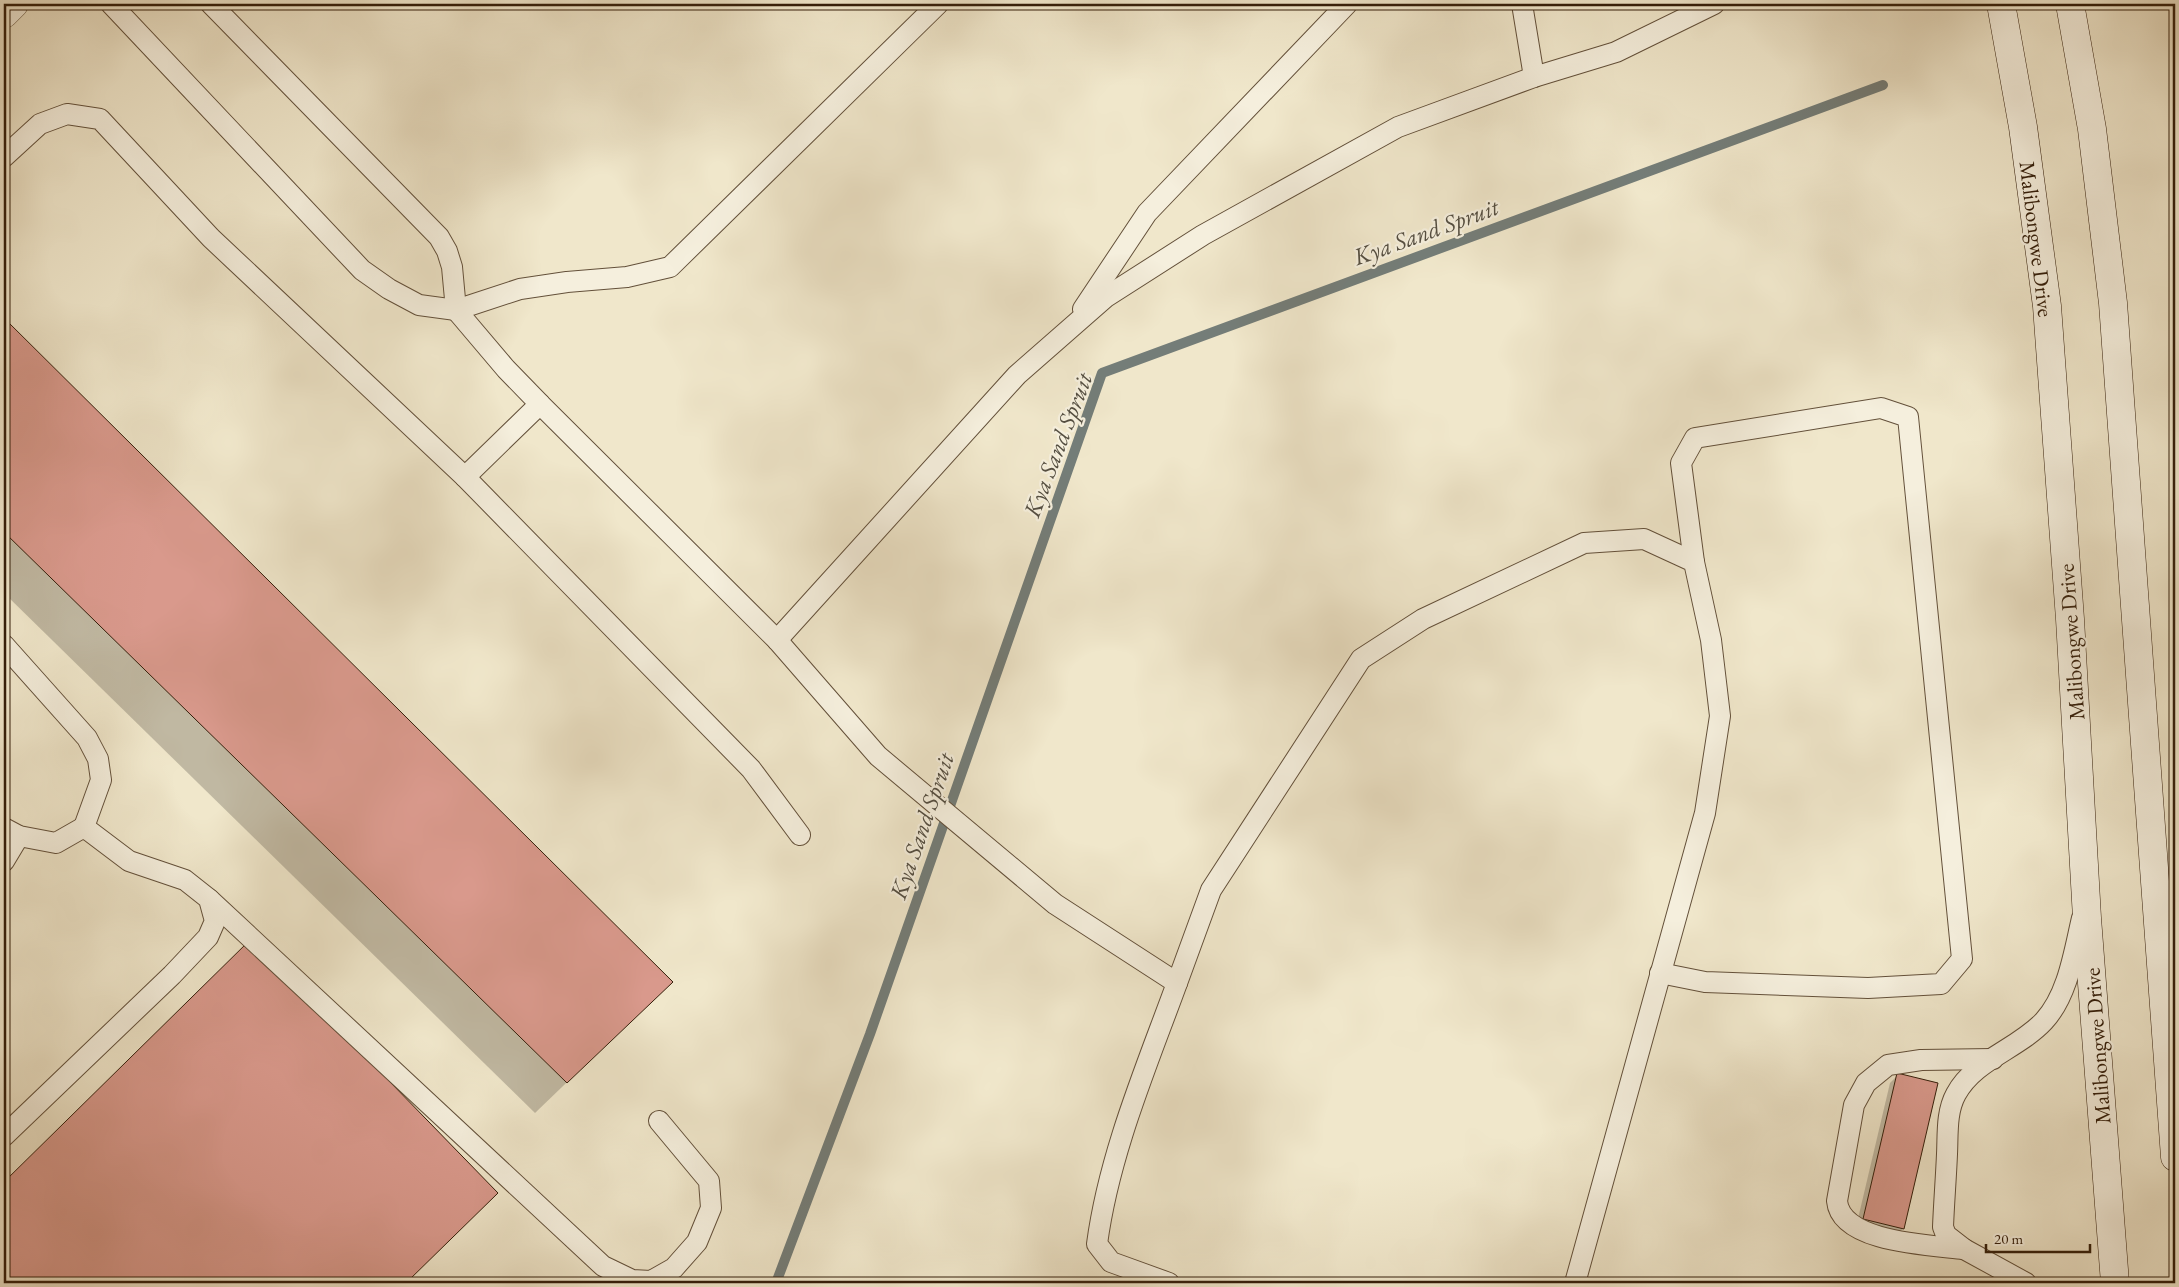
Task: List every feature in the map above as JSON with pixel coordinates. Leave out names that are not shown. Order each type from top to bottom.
[{"type":"main road","points":[[4,14],[14,4]]},
{"type":"main road","name":"Malibongwe Drive","points":[[2001,4],[2023,127],[2047,306],[2070,619],[2086,899],[2115,1283]]},
{"type":"main road","points":[[2073,16],[2092,130],[2113,304],[2175,1156]]},
{"type":"lane","points":[[111,4],[362,270],[389,289],[419,305],[456,310],[520,289],[567,282],[627,277],[670,267],[938,4]]},
{"type":"lane","points":[[211,4],[439,237],[448,252],[452,267],[456,310],[506,370],[777,640],[878,756],[1055,904],[1177,983]]},
{"type":"lane","points":[[1070,329],[1147,213],[1347,4]]},
{"type":"lane","points":[[1522,4],[1534,77]]},
{"type":"lane","points":[[777,640],[1017,375],[1106,297],[1202,235],[1398,127],[1534,77],[1616,52],[1714,4]]},
{"type":"lane","points":[[4,157],[40,124],[67,114],[100,119],[211,238],[465,477],[751,769],[800,836]]},
{"type":"lane","points":[[465,477],[540,404]]},
{"type":"lane","points":[[1575,1283],[1660,973],[1705,813],[1720,716],[1711,640],[1694,562],[1680,463],[1695,438],[1881,408],[1908,418],[1962,959],[1941,984],[1868,988],[1705,982],[1660,973]]},
{"type":"lane","points":[[1169,1283],[1112,1262],[1097,1244],[1101,1216],[1130,1110],[1211,890],[1361,659],[1423,619],[1584,543],[1644,539],[1694,562]]},
{"type":"lane","points":[[4,645],[87,738],[98,759],[101,780],[84,827],[56,843],[11,832],[4,861]]},
{"type":"lane","points":[[84,827],[128,861],[185,880],[209,898],[603,1266],[632,1280],[651,1281],[674,1268],[697,1242],[711,1208],[709,1181],[659,1121]]},
{"type":"lane","points":[[4,1136],[172,975],[208,936],[215,921],[209,898]]},
{"type":"lane","points":[[2026,1283],[1964,1249],[1946,1234],[1943,1227],[1949,1119],[1956,1093],[1967,1079],[2044,1021],[2054,1007],[2068,972],[2086,899]]},
{"type":"lane","points":[[1964,1249],[1914,1243],[1865,1233],[1848,1222],[1838,1210],[1837,1201],[1854,1105],[1866,1083],[1888,1065],[1921,1060],[1993,1059]]},
{"type":"building","points":[[4,318],[673,982],[567,1083],[4,532]]},
{"type":"building","points":[[251,939],[498,1193],[406,1283],[4,1283],[4,1182]]},
{"type":"building","points":[[1897,1073],[1938,1083],[1904,1229],[1863,1219]]},
{"type":"waterway","name":"Kya Sand Spruit","points":[[776,1283],[870,1034],[1102,373],[1883,85]]}]
